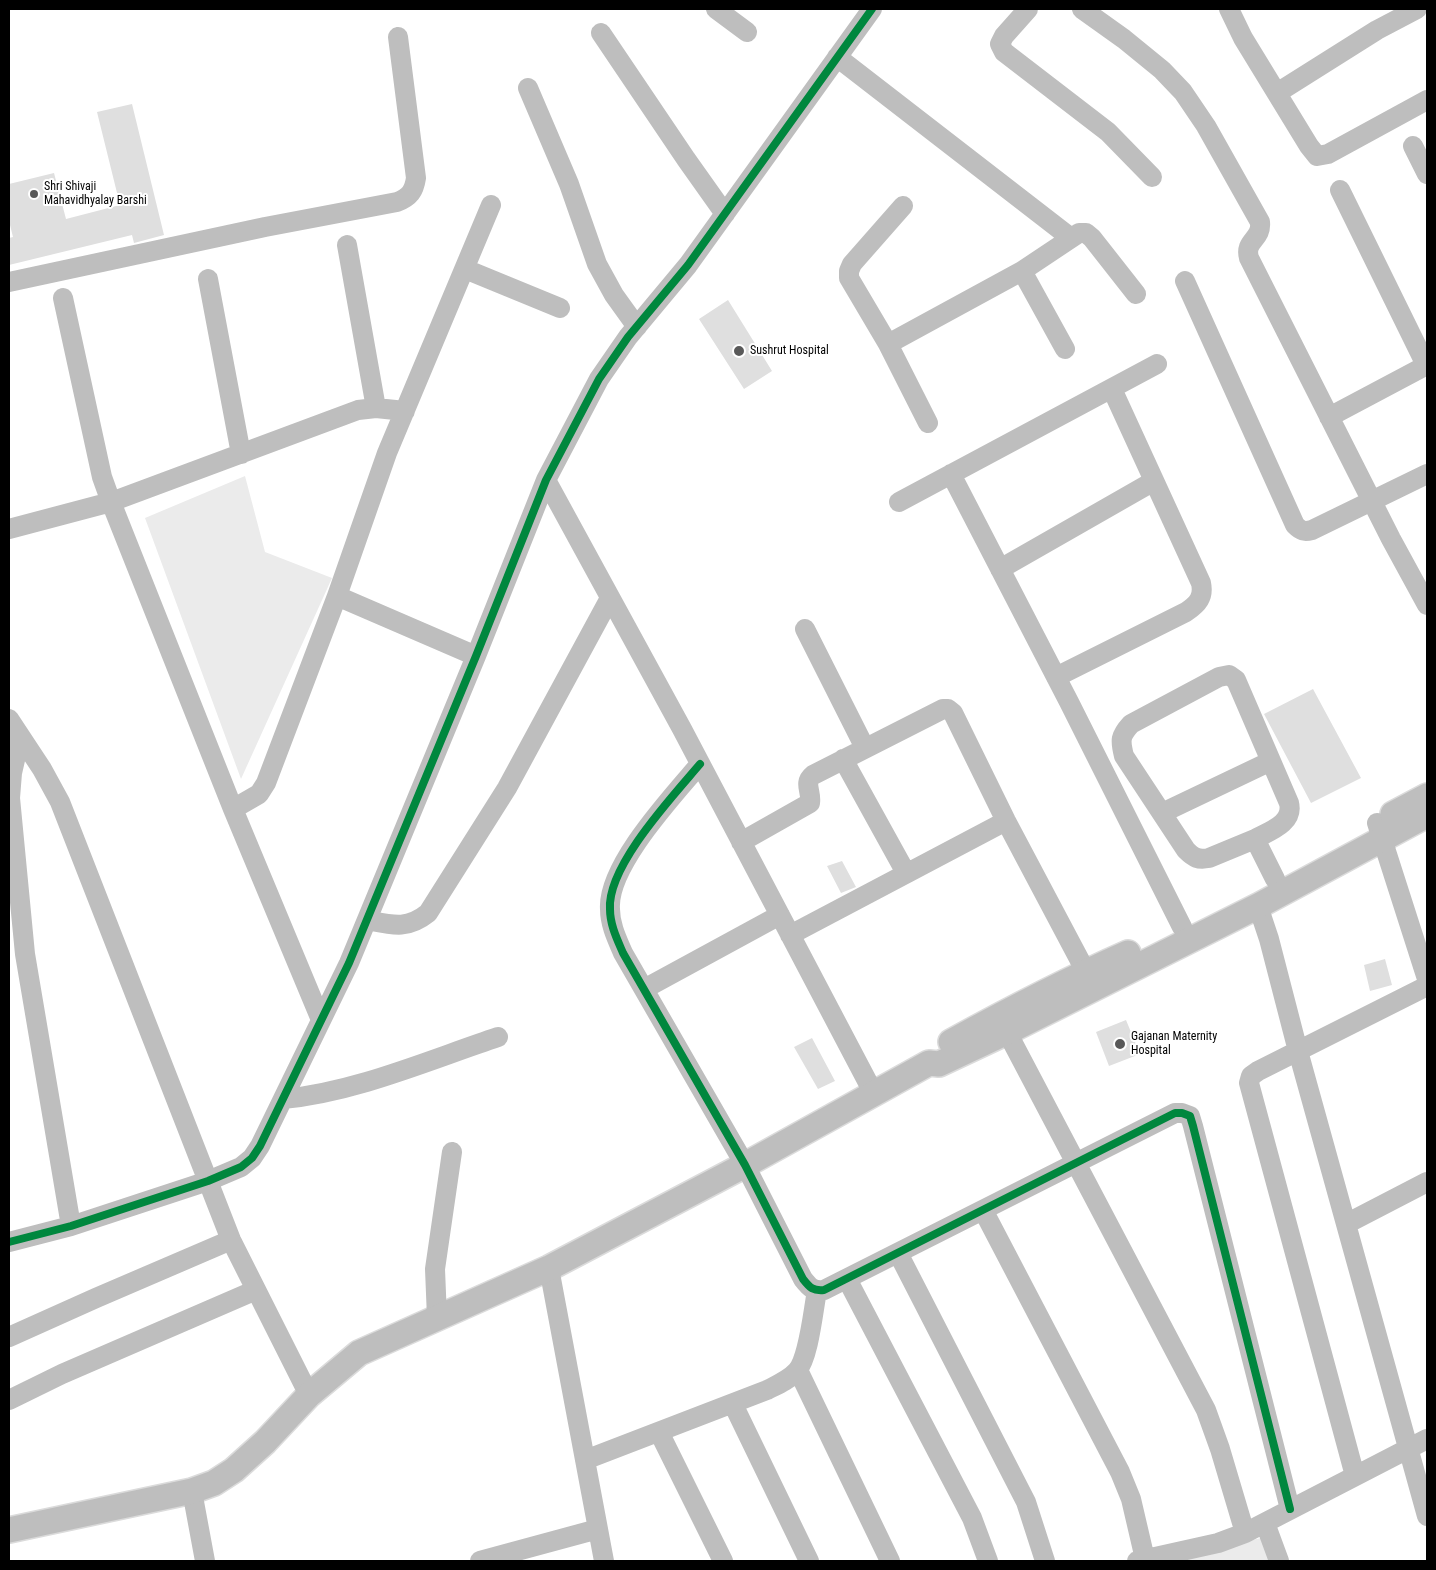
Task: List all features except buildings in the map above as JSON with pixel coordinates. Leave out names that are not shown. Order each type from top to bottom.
[{"type":"main road","points":[[9,1530],[192,1491],[214,1483],[234,1470],[265,1442],[309,1395],[358,1353],[549,1268],[745,1165],[929,1063],[939,1064],[1007,1032],[1258,906],[1380,831],[1427,796]]},
{"type":"main road","points":[[929,1063],[934,1052],[998,1016],[1086,972],[1182,927],[1275,879],[1380,831],[1427,815]]},
{"type":"street","points":[[716,9],[747,32]]},
{"type":"street","points":[[9,1242],[71,1226],[208,1181],[241,1167],[252,1158],[349,963],[476,656],[546,480],[599,379],[637,327],[688,265],[872,9]]},
{"type":"street","points":[[1028,9],[1004,36],[1000,44],[1004,52],[1108,132],[1152,177]]},
{"type":"street","points":[[1082,9],[1124,39],[1162,70],[1183,92],[1206,126],[1260,222],[1261,229],[1249,244],[1247,251],[1249,258],[1372,502],[1427,605]]},
{"type":"street","points":[[1229,9],[1244,38],[1309,146],[1318,156],[1328,154],[1427,100]]},
{"type":"street","points":[[1277,93],[1377,30],[1417,9]]},
{"type":"street","points":[[601,33],[725,214]]},
{"type":"street","points":[[9,282],[255,229],[397,202],[408,198],[414,189],[416,178],[398,37]]},
{"type":"street","points":[[837,57],[1071,238]]},
{"type":"street","points":[[528,88],[562,167],[598,264],[614,295],[637,327]]},
{"type":"street","points":[[1413,146],[1427,174]]},
{"type":"street","points":[[1329,417],[1427,365],[1340,190]]},
{"type":"street","points":[[233,809],[259,794],[266,783],[337,596],[388,453],[491,205]]},
{"type":"street","points":[[903,206],[852,264],[849,278],[888,344],[928,423]]},
{"type":"street","points":[[888,344],[1022,271],[1079,233],[1086,233],[1092,238],[1136,294]]},
{"type":"street","points":[[347,245],[376,408]]},
{"type":"street","points":[[465,269],[560,308]]},
{"type":"street","points":[[1022,271],[1065,349]]},
{"type":"street","points":[[208,279],[241,454]]},
{"type":"street","points":[[1185,281],[1295,525],[1300,530],[1306,532],[1427,474]]},
{"type":"street","points":[[63,298],[102,477],[233,809],[322,1020]]},
{"type":"street","points":[[899,502],[1157,364]]},
{"type":"street","points":[[1056,677],[1186,612],[1195,606],[1200,599],[1202,589],[1201,583],[1112,388]]},
{"type":"street","points":[[9,529],[111,502],[358,410],[376,408],[405,411]]},
{"type":"street","points":[[950,474],[1056,677],[1182,927]]},
{"type":"street","points":[[546,480],[742,842],[874,1094]]},
{"type":"street","points":[[1000,569],[1154,481]]},
{"type":"street","points":[[337,596],[476,656]]},
{"type":"street","points":[[367,920],[391,925],[406,925],[418,921],[428,913],[507,788],[610,598]]},
{"type":"street","points":[[804,629],[865,748]]},
{"type":"street","points":[[1229,675],[1236,680],[1272,761],[1291,810],[1289,818],[1255,839],[1209,858],[1202,859],[1193,857],[1186,850],[1162,813],[1124,756],[1121,744],[1123,733],[1131,724],[1220,677],[1229,675]]},
{"type":"street","points":[[742,842],[808,805],[811,799],[807,784],[808,779],[843,759],[943,709],[948,709],[953,713],[1006,821],[1086,972]]},
{"type":"street","points":[[9,718],[20,738],[42,769],[60,802],[231,1240],[309,1395]]},
{"type":"street","points":[[20,738],[12,773],[10,798],[16,921],[25,954],[71,1226]]},
{"type":"street","points":[[843,759],[906,873]]},
{"type":"street","points":[[1162,813],[1272,761]]},
{"type":"street","points":[[700,764],[657,814],[627,858],[612,887],[609,908],[614,931],[623,953],[745,1165],[803,1279],[810,1288],[817,1291],[824,1290],[1174,1114],[1182,1113],[1190,1116],[1290,1509]]},
{"type":"street","points":[[790,935],[1006,821]]},
{"type":"street","points":[[1380,831],[1427,979]]},
{"type":"street","points":[[1255,839],[1275,879]]},
{"type":"street","points":[[1258,906],[1269,939],[1298,1051],[1427,1516]]},
{"type":"street","points":[[644,990],[780,914]]},
{"type":"street","points":[[1355,1476],[1250,1091],[1251,1076],[1258,1070],[1427,986]]},
{"type":"street","points":[[1007,1032],[1206,1410],[1220,1449],[1245,1534]]},
{"type":"street","points":[[283,1099],[339,1089],[498,1037]]},
{"type":"street","points":[[437,1318],[435,1269],[452,1152]]},
{"type":"street","points":[[1346,1224],[1427,1182]]},
{"type":"street","points":[[983,1210],[1120,1472],[1131,1499],[1141,1560],[1218,1543],[1245,1534],[1427,1439]]},
{"type":"street","points":[[9,1338],[231,1240]]},
{"type":"street","points":[[898,1253],[1026,1502],[1035,1526],[1044,1561]]},
{"type":"street","points":[[549,1268],[604,1561]]},
{"type":"street","points":[[847,1278],[972,1518],[988,1561]]},
{"type":"street","points":[[9,1400],[62,1374],[256,1290]]},
{"type":"street","points":[[585,1460],[733,1404],[788,1379],[798,1370],[806,1351],[817,1291]]},
{"type":"street","points":[[798,1370],[890,1561]]},
{"type":"street","points":[[733,1404],[809,1561]]},
{"type":"street","points":[[659,1432],[722,1561]]},
{"type":"street","points":[[192,1491],[205,1561]]},
{"type":"street","points":[[1266,1523],[1279,1561]]},
{"type":"street","points":[[480,1561],[598,1529]]},
{"type":"shaded area","points":[[245,476],[265,552],[332,578],[241,779],[145,518]]},
{"type":"shaded area","points":[[1261,1538],[1269,1561],[1158,1561]]},
{"type":"cycle path","points":[[9,1242],[71,1226],[208,1181],[241,1167],[252,1158],[260,1146],[349,963],[476,656],[546,480],[599,379],[628,337],[688,265],[872,9]]},
{"type":"cycle path","points":[[700,764],[644,832],[630,853],[619,873],[612,892],[611,921],[623,953],[745,1165],[803,1279],[812,1288],[824,1290],[1175,1113],[1190,1116],[1290,1509]]},
{"type":"place","name":"Shri Shivaji Mahavidhyalay Barshi","points":[[34,194]]},
{"type":"place","name":"Sushrut Hospital","points":[[739,351]]},
{"type":"place","name":"Gajanan Maternity Hospital","points":[[1120,1044]]}]
